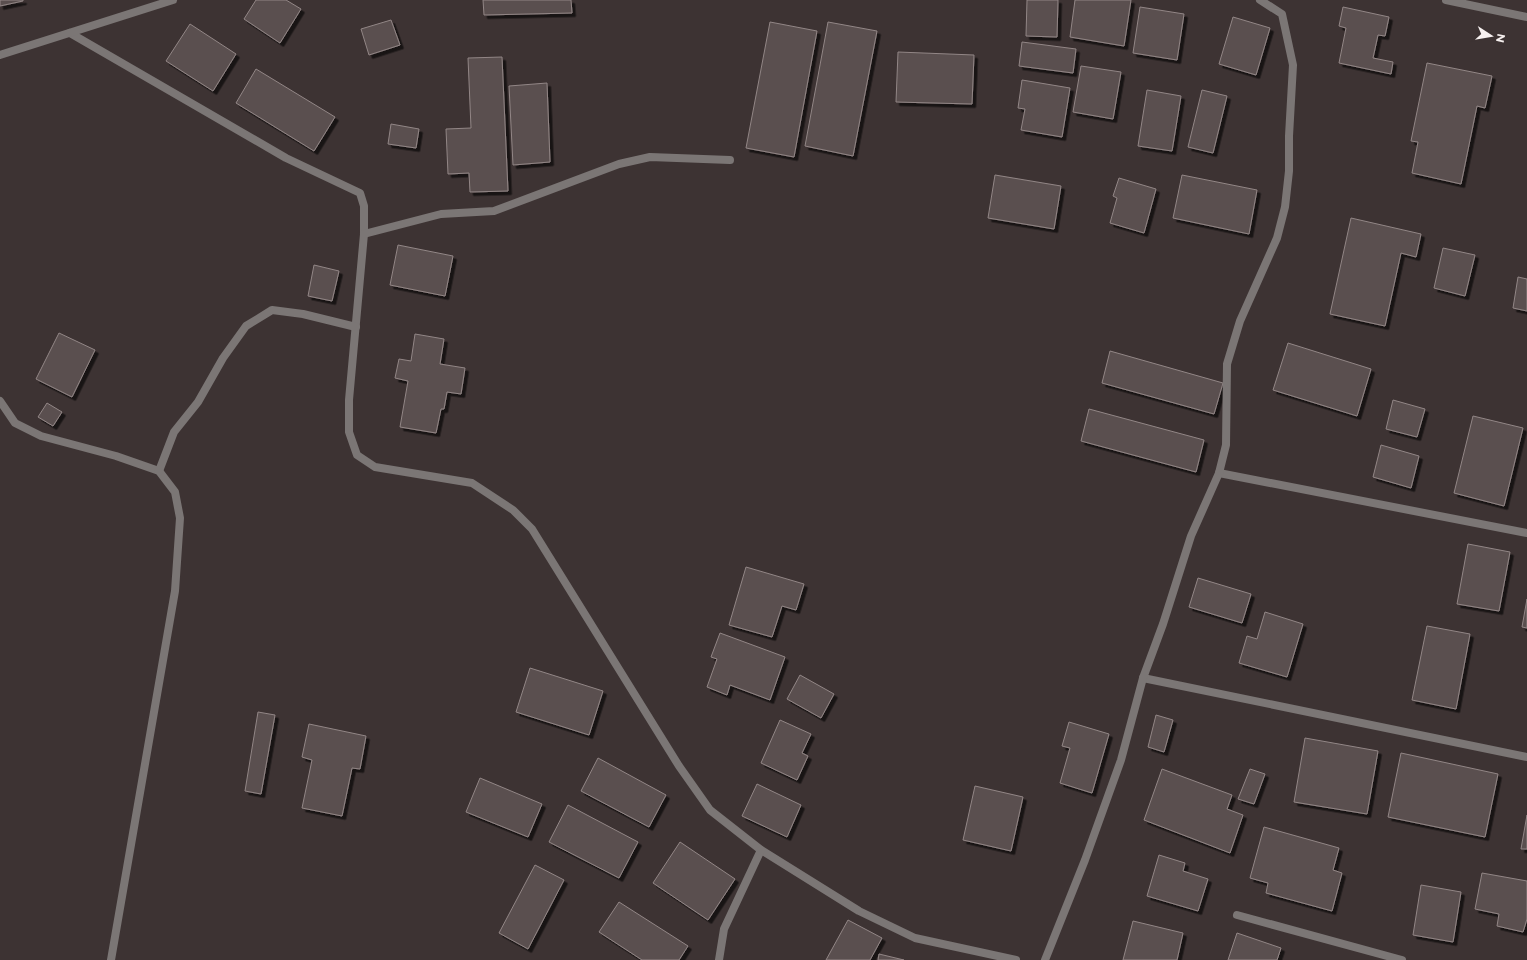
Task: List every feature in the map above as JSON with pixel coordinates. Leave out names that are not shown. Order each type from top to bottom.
[{"type":"street","points":[[0,55],[173,0]]},
{"type":"street","points":[[1045,960],[1085,860],[1121,760],[1143,678],[1191,536],[1219,473],[1226,445],[1227,364],[1240,321],[1276,238],[1285,206],[1289,171],[1288,136],[1293,65],[1282,14],[1260,0]]},
{"type":"street","points":[[1446,0],[1527,17]]},
{"type":"street","points":[[70,33],[286,158],[360,193],[364,206],[364,234],[349,416],[349,432],[357,455],[375,467],[472,483],[513,510],[532,528],[679,766],[710,810],[761,850],[859,911],[915,938],[986,956],[1016,960]]},
{"type":"street","points":[[364,234],[441,214],[494,210],[619,164],[650,157],[730,160]]},
{"type":"street","points":[[159,471],[174,432],[198,402],[223,358],[246,326],[272,310],[303,314],[356,327]]},
{"type":"street","points":[[0,401],[15,423],[41,436],[116,456],[159,471],[175,492],[180,518],[175,591],[111,960]]},
{"type":"street","points":[[1219,473],[1527,533]]},
{"type":"street","points":[[1143,678],[1527,757]]},
{"type":"street","points":[[719,960],[724,929],[761,850]]},
{"type":"street","points":[[1237,915],[1401,960]]},
{"type":"building","points":[[0,0],[23,0],[23,1],[0,6]]},
{"type":"building","points":[[256,0],[286,0],[301,9],[280,43],[244,19]]},
{"type":"building","points":[[483,0],[571,0],[572,13],[484,15]]},
{"type":"building","points":[[1027,0],[1058,0],[1057,37],[1026,36]]},
{"type":"building","points":[[1075,0],[1131,0],[1124,46],[1070,37]]},
{"type":"building","points":[[1140,7],[1184,14],[1177,60],[1133,53]]},
{"type":"building","points":[[1343,7],[1389,17],[1385,36],[1378,35],[1373,58],[1393,62],[1391,74],[1339,63],[1346,28],[1339,26]]},
{"type":"building","points":[[1233,17],[1270,28],[1256,75],[1219,64]]},
{"type":"building","points":[[391,20],[400,45],[369,55],[361,29]]},
{"type":"building","points":[[770,22],[817,31],[794,157],[746,148]]},
{"type":"building","points":[[828,22],[877,31],[853,156],[805,146]]},
{"type":"building","points":[[190,24],[236,54],[213,91],[166,61]]},
{"type":"building","points":[[1022,42],[1076,49],[1073,73],[1019,66]]},
{"type":"building","points":[[898,52],[974,55],[972,104],[896,102]]},
{"type":"building","points":[[502,57],[508,191],[470,192],[469,173],[448,174],[446,129],[471,128],[468,58]]},
{"type":"building","points":[[1427,63],[1492,76],[1485,108],[1477,106],[1461,184],[1412,173],[1418,142],[1411,141]]},
{"type":"building","points":[[1081,66],[1121,72],[1113,119],[1073,112]]},
{"type":"building","points":[[256,69],[335,117],[314,151],[236,103]]},
{"type":"building","points":[[1022,80],[1070,88],[1062,137],[1021,130],[1025,109],[1018,108]]},
{"type":"building","points":[[547,83],[550,162],[513,165],[509,86]]},
{"type":"building","points":[[1147,90],[1181,96],[1172,151],[1138,146]]},
{"type":"building","points":[[1202,90],[1227,96],[1213,153],[1188,147]]},
{"type":"building","points":[[391,124],[419,129],[416,148],[388,144]]},
{"type":"building","points":[[995,175],[1061,186],[1054,229],[988,218]]},
{"type":"building","points":[[1182,175],[1257,190],[1249,234],[1173,218]]},
{"type":"building","points":[[1119,178],[1156,189],[1144,233],[1110,223],[1117,198],[1113,196]]},
{"type":"building","points":[[1351,218],[1421,234],[1416,257],[1401,253],[1385,326],[1330,314]]},
{"type":"building","points":[[398,245],[453,256],[445,296],[390,285]]},
{"type":"building","points":[[1443,248],[1475,255],[1465,296],[1434,288]]},
{"type":"building","points":[[314,265],[339,271],[332,301],[308,296]]},
{"type":"building","points":[[1518,277],[1527,279],[1527,311],[1513,308]]},
{"type":"building","points":[[59,333],[95,350],[72,397],[36,379]]},
{"type":"building","points":[[415,334],[444,339],[440,364],[465,368],[461,394],[447,392],[444,409],[441,409],[436,433],[400,427],[408,381],[395,378],[399,359],[411,361]]},
{"type":"building","points":[[1288,343],[1371,369],[1357,416],[1273,390]]},
{"type":"building","points":[[1110,351],[1223,383],[1214,414],[1102,383]]},
{"type":"building","points":[[1393,400],[1425,409],[1417,437],[1386,429]]},
{"type":"building","points":[[47,403],[62,412],[53,426],[38,417]]},
{"type":"building","points":[[1089,409],[1204,440],[1196,472],[1081,441]]},
{"type":"building","points":[[1473,416],[1523,428],[1504,506],[1454,493]]},
{"type":"building","points":[[1381,445],[1419,456],[1411,488],[1373,477]]},
{"type":"building","points":[[1468,544],[1510,552],[1499,611],[1457,604]]},
{"type":"building","points":[[746,567],[804,584],[796,610],[782,606],[772,637],[729,625]]},
{"type":"building","points":[[1198,578],[1251,594],[1242,623],[1189,607]]},
{"type":"building","points":[[1527,599],[1527,628],[1522,627]]},
{"type":"building","points":[[1265,612],[1303,624],[1287,677],[1239,663],[1247,636],[1257,639]]},
{"type":"building","points":[[1427,626],[1470,634],[1456,709],[1412,700]]},
{"type":"building","points":[[720,633],[785,657],[770,700],[730,685],[727,695],[707,687],[717,659],[711,657]]},
{"type":"building","points":[[530,668],[603,691],[589,735],[516,712]]},
{"type":"building","points":[[800,675],[834,694],[821,718],[787,699]]},
{"type":"building","points":[[258,712],[275,715],[261,794],[245,791]]},
{"type":"building","points":[[1156,715],[1173,720],[1164,752],[1148,747]]},
{"type":"building","points":[[780,720],[811,734],[802,753],[808,756],[797,780],[761,763]]},
{"type":"building","points":[[1069,722],[1109,734],[1092,793],[1060,783],[1070,748],[1062,746]]},
{"type":"building","points":[[309,724],[366,736],[360,769],[352,768],[342,816],[302,808],[312,760],[302,757]]},
{"type":"building","points":[[1305,738],[1378,751],[1367,814],[1294,802]]},
{"type":"building","points":[[1401,753],[1498,774],[1485,837],[1388,817]]},
{"type":"building","points":[[598,758],[666,795],[649,827],[581,791]]},
{"type":"building","points":[[1162,769],[1232,795],[1227,809],[1243,815],[1230,853],[1144,820]]},
{"type":"building","points":[[1250,769],[1265,774],[1254,804],[1238,799]]},
{"type":"building","points":[[480,778],[542,804],[528,837],[466,812]]},
{"type":"building","points":[[757,784],[801,805],[787,837],[742,816]]},
{"type":"building","points":[[975,786],[1023,797],[1011,851],[963,840]]},
{"type":"building","points":[[568,805],[638,842],[619,878],[549,842]]},
{"type":"building","points":[[1527,815],[1527,849],[1521,849]]},
{"type":"building","points":[[1264,827],[1339,848],[1333,870],[1342,873],[1332,911],[1266,893],[1268,883],[1250,878]]},
{"type":"building","points":[[680,842],[735,879],[708,920],[653,883]]},
{"type":"building","points":[[1159,855],[1185,863],[1183,871],[1208,879],[1198,911],[1147,896]]},
{"type":"building","points":[[535,865],[564,880],[528,949],[499,933]]},
{"type":"building","points":[[1482,873],[1527,881],[1527,919],[1523,932],[1497,926],[1499,914],[1475,909]]},
{"type":"building","points":[[1421,885],[1461,892],[1453,942],[1413,935]]},
{"type":"building","points":[[619,902],[688,946],[679,960],[642,960],[599,932]]},
{"type":"building","points":[[848,920],[882,938],[870,960],[826,960]]},
{"type":"building","points":[[1133,921],[1183,933],[1177,960],[1123,960]]},
{"type":"building","points":[[1237,933],[1281,948],[1277,960],[1228,960]]},
{"type":"building","points":[[879,954],[904,960],[878,960]]}]
